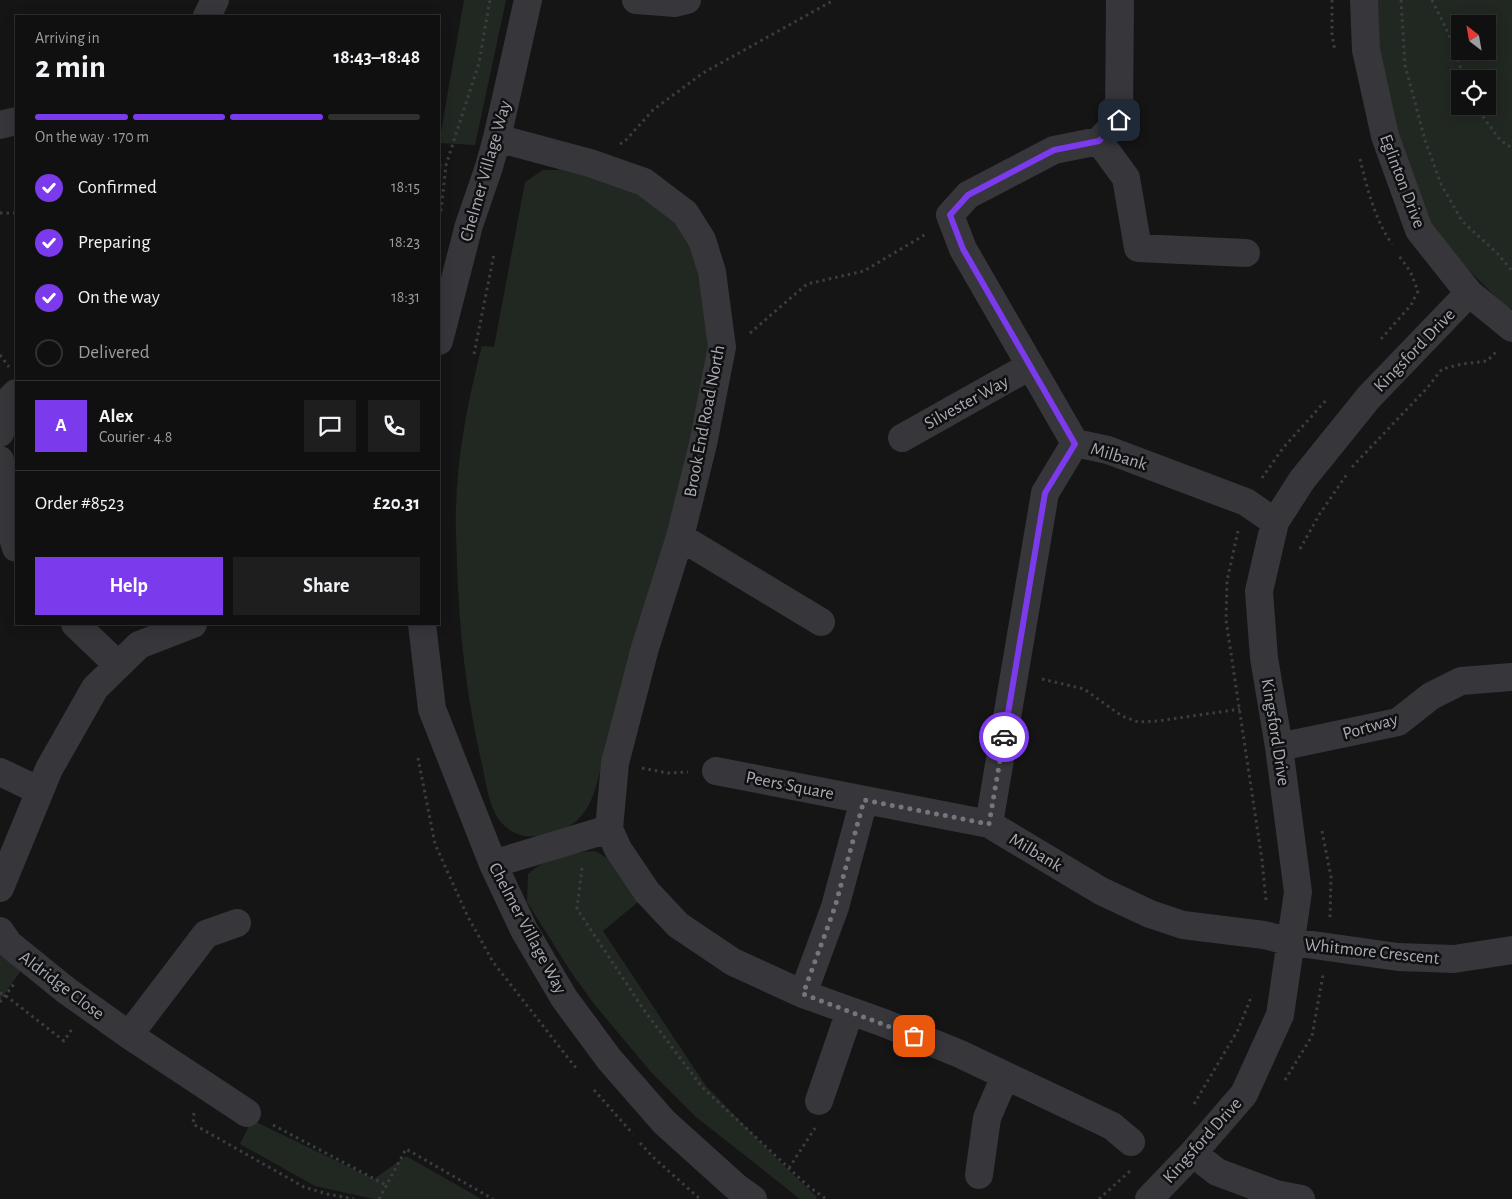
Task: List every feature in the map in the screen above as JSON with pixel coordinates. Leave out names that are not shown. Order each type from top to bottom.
[{"type":"street","points":[[208,15],[215,0]]},
{"type":"street","name":"Chelmer Village Way","points":[[440,338],[470,224],[497,138],[528,0]]},
{"type":"street","points":[[636,0],[675,3],[687,0]]},
{"type":"street","points":[[1075,444],[963,249],[950,215],[968,195],[1054,150],[1099,141],[1119,120],[1120,0]]},
{"type":"street","name":"Eglinton Drive","points":[[1364,0],[1366,50],[1384,136],[1420,230],[1469,293],[1512,328]]},
{"type":"street","points":[[0,125],[15,121]]},
{"type":"street","name":"Brook End Road North","points":[[497,138],[590,163],[644,182],[685,213],[702,240],[712,272],[722,347],[703,444],[680,537],[645,648],[615,763],[609,830]]},
{"type":"street","points":[[1099,141],[1126,178],[1138,248],[1246,253]]},
{"type":"street","name":"Kingsford Drive","points":[[1149,1199],[1193,1153],[1244,1094],[1280,1015],[1298,892],[1279,747],[1264,658],[1259,592],[1275,522],[1302,480],[1369,397],[1469,293]]},
{"type":"street","name":"Silvester Way","points":[[902,438],[1030,366]]},
{"type":"street","points":[[0,433],[10,399],[15,394]]},
{"type":"street","name":"Milbank","points":[[1275,522],[1246,502],[1108,450],[1075,444],[1045,493],[989,824],[1101,891],[1150,914],[1183,925],[1264,935],[1292,942]]},
{"type":"street","points":[[0,461],[3,504],[15,545]]},
{"type":"street","points":[[680,537],[821,622]]},
{"type":"street","points":[[76,625],[118,665]]},
{"type":"street","points":[[0,888],[49,769],[95,688],[139,645],[191,625]]},
{"type":"street","name":"Chelmer Village Way","points":[[422,625],[432,709],[493,864],[524,930],[564,998],[609,1059],[664,1122],[735,1186],[753,1199]]},
{"type":"street","name":"Portway","points":[[1279,747],[1398,722],[1432,696],[1461,681],[1512,677]]},
{"type":"street","name":"Peers Square","points":[[716,771],[989,824]]},
{"type":"street","points":[[0,772],[40,791]]},
{"type":"street","points":[[803,994],[835,907],[864,800]]},
{"type":"street","points":[[493,864],[609,830],[618,849],[646,892],[678,925],[733,962],[803,994],[960,1054],[1112,1126],[1131,1142]]},
{"type":"street","points":[[129,1035],[206,934],[237,923]]},
{"type":"street","name":"Aldridge Close","points":[[0,931],[9,944],[88,1005],[129,1035],[247,1113]]},
{"type":"street","name":"Whitmore Crescent","points":[[1292,942],[1398,957],[1444,959],[1512,950]]},
{"type":"street","points":[[818,1101],[850,1011]]},
{"type":"street","points":[[979,1174],[987,1118],[1005,1076]]},
{"type":"street","points":[[1193,1153],[1217,1172],[1276,1194],[1301,1199]]},
{"type":"path","points":[[440,165],[446,165],[479,63],[490,0]]},
{"type":"path","points":[[590,163],[625,141],[653,110],[702,73],[834,0]]},
{"type":"path","points":[[1401,0],[1405,65],[1425,140],[1441,184],[1462,221],[1498,254],[1512,271]]},
{"type":"path","points":[[1432,0],[1453,43],[1461,70]]},
{"type":"path","points":[[1482,115],[1500,140],[1512,148]]},
{"type":"path","points":[[0,213],[15,212]]},
{"type":"path","points":[[722,347],[751,333],[807,284],[864,271],[927,233],[950,215]]},
{"type":"path","points":[[474,354],[495,250]]},
{"type":"path","points":[[1015,673],[1084,689],[1122,716],[1138,722],[1158,721],[1240,709]]},
{"type":"path","points":[[615,763],[668,773],[716,771]]},
{"type":"path","points":[[579,838],[584,854],[577,909],[644,1010],[702,1088],[789,1168],[826,1199]]},
{"type":"path","points":[[0,993],[64,1041],[88,1005]]},
{"type":"path","points":[[195,1078],[194,1124],[304,1187],[354,1199]]},
{"type":"path","points":[[789,1168],[817,1124],[818,1101]]},
{"type":"path","points":[[247,1113],[281,1128],[386,1185]]},
{"type":"path","points":[[379,1199],[406,1150],[493,1199]]},
{"type":"shaded area","points":[[464,0],[506,0],[475,145],[440,143]]},
{"type":"shaded area","points":[[1371,0],[1512,0],[1512,309],[1504,305],[1437,239],[1383,105]]},
{"type":"shaded area","points":[[543,170],[566,170],[631,189],[673,218],[694,249],[711,350],[699,426],[592,799],[581,817],[573,824],[556,832],[541,836],[526,836],[512,831],[501,822],[496,815],[488,792],[472,718],[465,667],[458,589],[456,517],[457,489],[464,428],[482,346],[494,347],[525,182]]},
{"type":"shaded area","points":[[595,851],[612,861],[638,902],[603,931],[706,1086],[817,1197],[816,1199],[800,1199],[696,1117],[650,1071],[594,1004],[571,972],[527,902],[528,874],[559,856]]},
{"type":"shaded area","points":[[0,951],[22,969],[0,1000]]},
{"type":"shaded area","points":[[252,1120],[374,1179],[406,1156],[480,1199],[374,1199],[315,1186],[240,1144]]},
{"type":"way so far","points":[[914,1036],[884,1023],[803,994],[835,907],[864,800],[989,824],[1004,737]]},
{"type":"route","points":[[1004,737],[1045,493],[1075,444],[963,249],[950,215],[968,195],[1054,150],[1099,141],[1119,120]]}]
